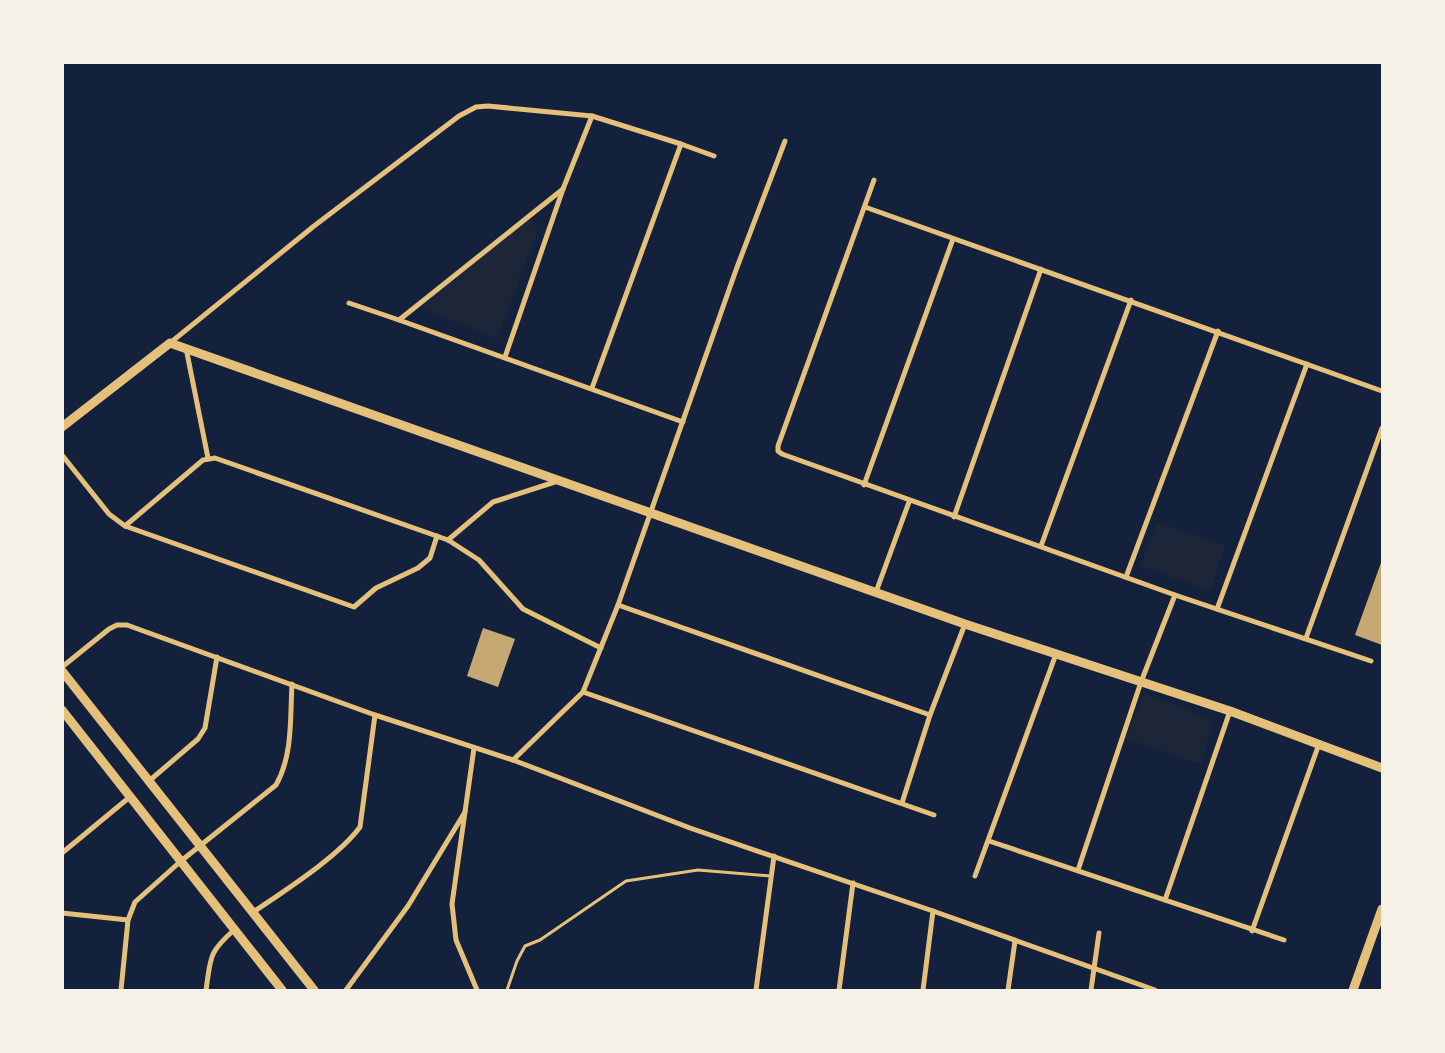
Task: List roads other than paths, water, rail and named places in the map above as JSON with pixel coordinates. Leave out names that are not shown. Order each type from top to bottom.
[{"type":"street","points":[[62,427],[170,343],[321,220],[459,116],[476,107],[488,106],[592,116],[714,156]]},
{"type":"street","points":[[505,357],[563,189],[592,116]]},
{"type":"street","points":[[513,760],[583,692],[618,605],[736,270],[785,141]]},
{"type":"street","points":[[592,388],[681,144]]},
{"type":"street","points":[[874,180],[778,451],[909,502],[1371,661]]},
{"type":"street","points":[[400,320],[563,189]]},
{"type":"street","points":[[865,207],[1131,300],[1382,391]]},
{"type":"street","points":[[864,485],[952,239]]},
{"type":"street","points":[[954,516],[1041,269]]},
{"type":"street","points":[[1041,546],[1131,300]]},
{"type":"street","points":[[349,303],[683,422]]},
{"type":"street","points":[[1126,577],[1218,331]]},
{"type":"street","points":[[170,343],[965,624],[1230,711],[1382,768]]},
{"type":"street","points":[[186,348],[208,458]]},
{"type":"street","points":[[1217,609],[1306,364]]},
{"type":"street","points":[[1306,638],[1382,428]]},
{"type":"street","points":[[62,456],[109,514],[125,526],[354,607],[376,588],[418,568],[430,558],[438,536]]},
{"type":"street","points":[[125,526],[203,460],[215,458],[448,540],[479,560],[523,609],[602,648]]},
{"type":"street","points":[[448,540],[493,502],[559,480]]},
{"type":"street","points":[[876,592],[909,502]]},
{"type":"street","points":[[1078,870],[1141,682],[1175,595]]},
{"type":"street","points":[[618,605],[930,715]]},
{"type":"street","points":[[902,803],[930,715],[965,624]]},
{"type":"street","points":[[314,990],[62,669],[109,628],[117,625],[127,625],[376,715],[513,760],[690,828],[853,883],[1015,942],[1155,990]]},
{"type":"street","points":[[975,876],[1056,654]]},
{"type":"street","points":[[149,781],[198,739],[205,728],[217,657]]},
{"type":"street","points":[[121,990],[128,920],[135,902],[142,893],[276,785],[283,772],[288,752],[292,684]]},
{"type":"street","points":[[583,692],[934,814]]},
{"type":"street","points":[[62,710],[282,990]]},
{"type":"street","points":[[1165,900],[1230,711]]},
{"type":"street","points":[[252,913],[307,874],[353,836],[360,827],[376,715]]},
{"type":"street","points":[[1252,931],[1319,744]]},
{"type":"street","points":[[474,748],[467,809],[452,904],[456,940],[476,990]]},
{"type":"street","points":[[62,853],[131,796]]},
{"type":"street","points":[[346,990],[408,906],[467,809]]},
{"type":"street","points":[[989,840],[1252,931],[1284,940]]},
{"type":"street","points":[[756,990],[774,856]]},
{"type":"street","points":[[839,990],[853,883]]},
{"type":"street","points":[[1353,990],[1382,909]]},
{"type":"street","points":[[923,990],[933,911]]},
{"type":"street","points":[[62,913],[128,920]]},
{"type":"street","points":[[206,990],[212,952],[216,945],[234,930]]},
{"type":"street","points":[[1091,990],[1099,933]]},
{"type":"street","points":[[1008,990],[1015,942]]},
{"type":"lane","points":[[507,990],[517,961],[525,946],[540,940],[626,881],[698,870],[771,876]]}]
